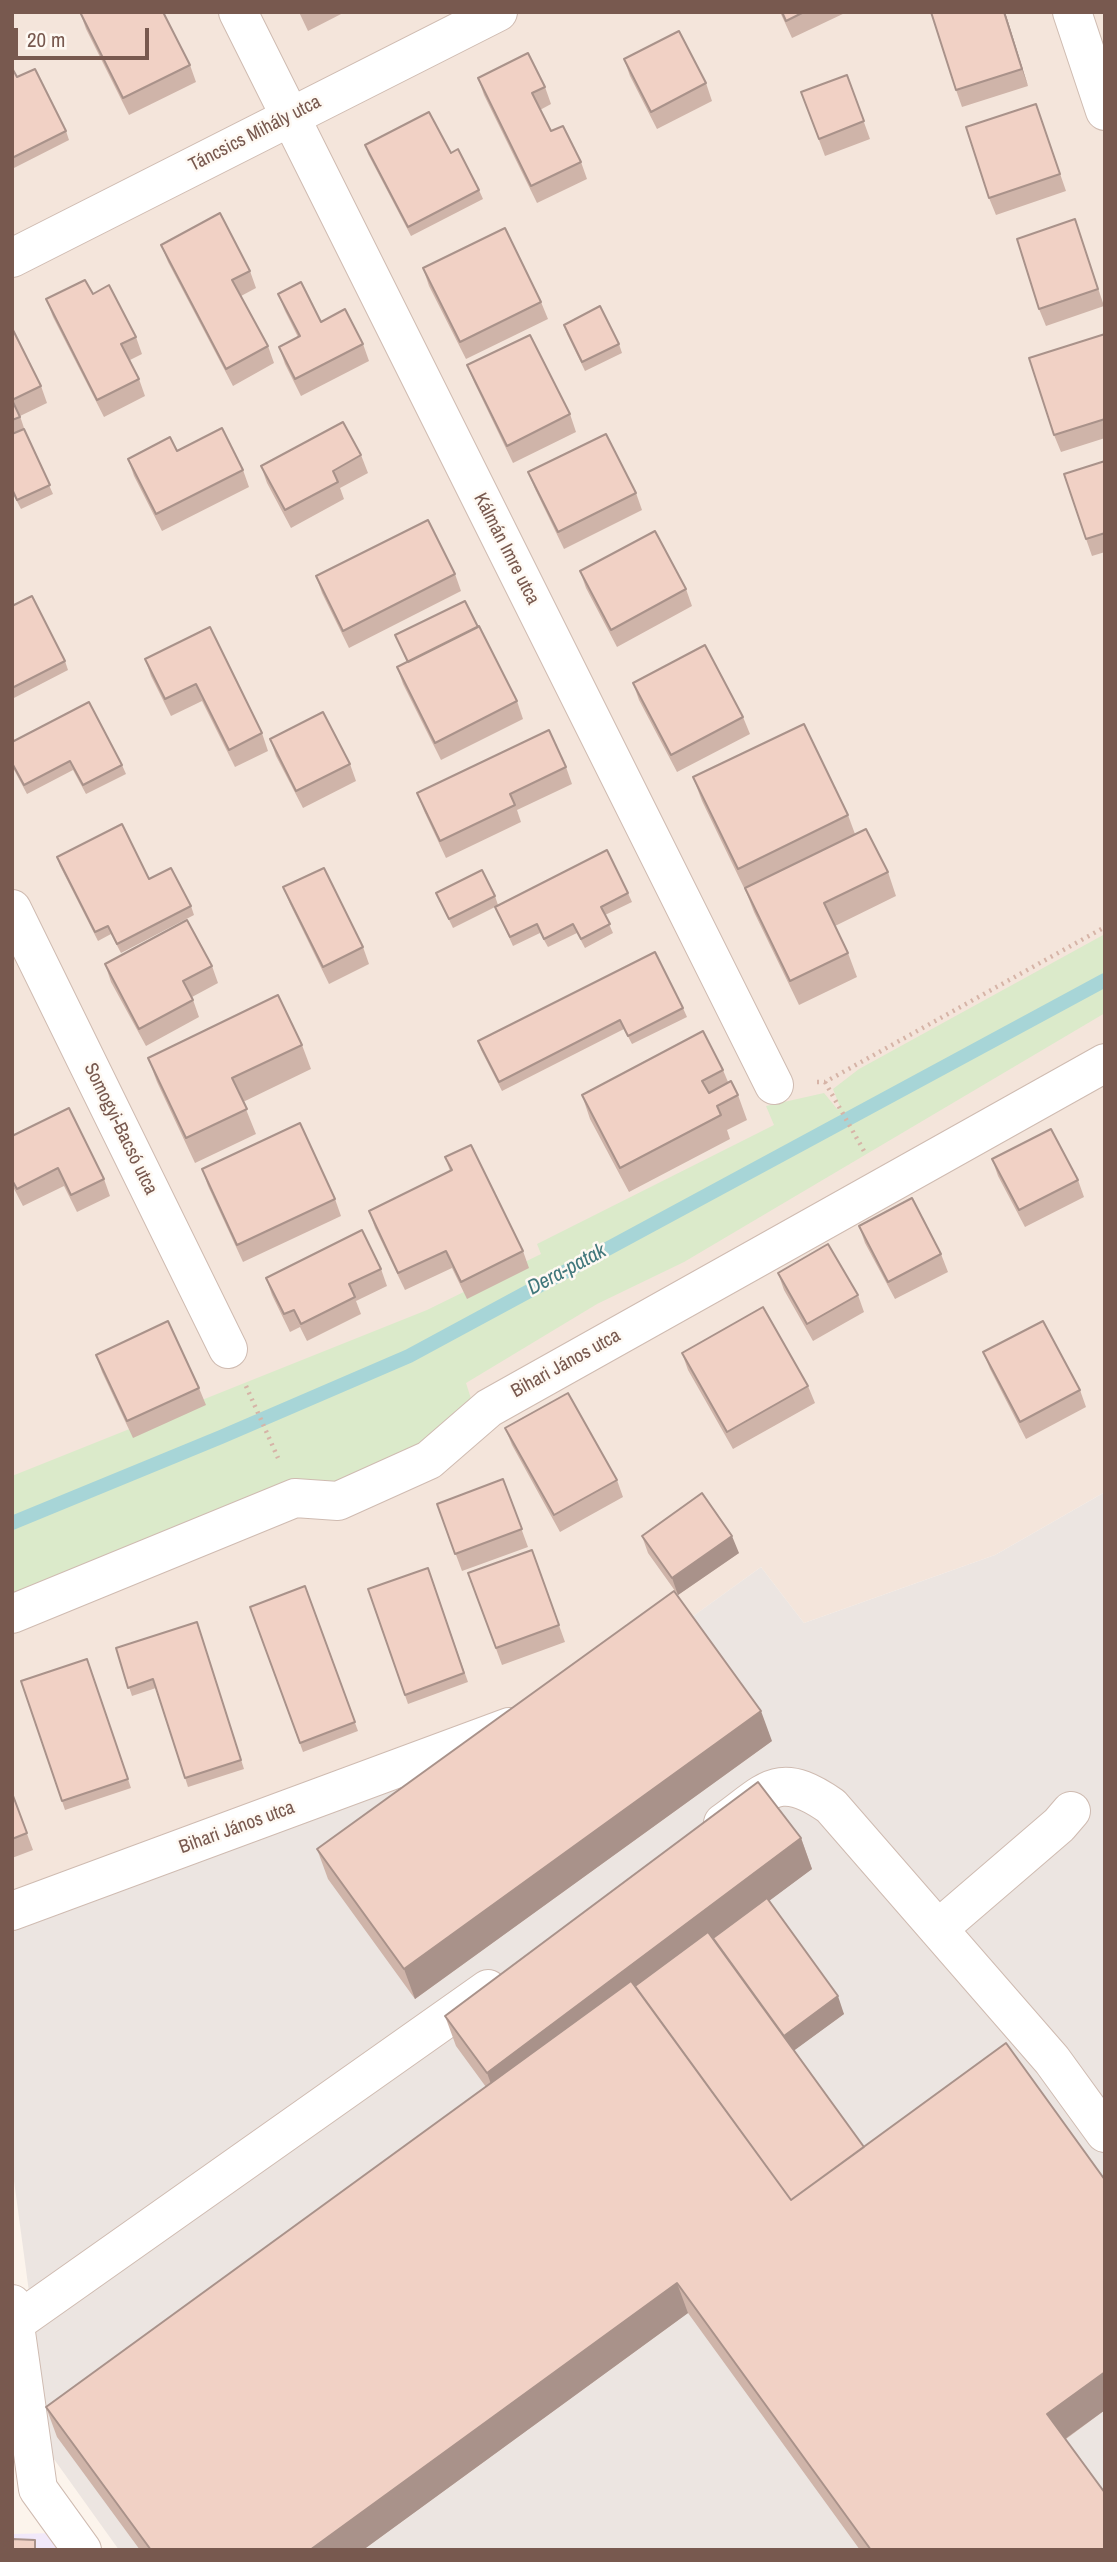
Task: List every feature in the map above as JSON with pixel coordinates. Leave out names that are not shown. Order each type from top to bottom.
[{"type":"street","name":"Kálmán Imre utca","points":[[239,12],[774,1085]]},
{"type":"street","name":"Táncsics Mihály utca","points":[[12,258],[498,12]]},
{"type":"street","points":[[1072,12],[1105,111]]},
{"type":"street","name":"Somogyi-Bacsó utca","points":[[12,909],[228,1349]]},
{"type":"street","name":"Bihari János utca","points":[[12,1614],[295,1498],[338,1501],[429,1460],[489,1408],[1105,1063]]},
{"type":"street","name":"Bihari János utca","points":[[12,1911],[541,1715]]},
{"type":"street","points":[[690,1847],[768,1791],[788,1784],[814,1794],[831,1806],[1052,2060],[1105,2133]]},
{"type":"street","points":[[938,1929],[1059,1825],[1071,1811]]},
{"type":"street","points":[[82,2550],[25,2492],[13,2314],[520,1966]]},
{"type":"path","points":[[856,1138],[825,1082],[1105,927]]},
{"type":"path","points":[[247,1389],[276,1453]]},
{"type":"shaded area","points":[[12,12],[1105,12],[1105,1492],[995,1555],[804,1623],[761,1567],[616,1672],[12,1894]]},
{"type":"shaded area","points":[[1105,1492],[1105,2550],[119,2550],[51,2455],[12,2166],[12,1932],[523,1739],[761,1567],[804,1623],[995,1555]]},
{"type":"shaded area","points":[[57,2533],[66,2550],[12,2550],[12,2534]]},
{"type":"green space","points":[[1105,934],[1105,1013],[684,1262],[597,1304],[466,1383],[474,1408],[422,1444],[333,1485],[12,1605],[12,1476],[427,1310],[541,1254],[537,1244],[774,1125],[766,1106],[824,1093],[838,1110],[840,1107],[833,1089],[859,1069]]},
{"type":"building","points":[[80,12],[163,12],[190,65],[123,98]]},
{"type":"building","points":[[782,12],[804,12],[786,21]]},
{"type":"building","points":[[931,12],[1004,12],[1022,69],[956,90]]},
{"type":"building","points":[[679,31],[706,83],[651,112],[624,59]]},
{"type":"building","points":[[528,53],[545,87],[532,93],[551,131],[563,126],[581,162],[531,186],[478,78]]},
{"type":"building","points":[[12,68],[17,77],[35,69],[66,131],[12,158]]},
{"type":"building","points":[[847,75],[864,121],[819,139],[801,92]]},
{"type":"building","points":[[1036,104],[1060,174],[989,198],[966,127]]},
{"type":"building","points":[[429,112],[451,153],[458,149],[479,190],[408,227],[365,145]]},
{"type":"building","points":[[220,213],[250,271],[232,280],[268,346],[226,369],[161,245]]},
{"type":"building","points":[[1075,219],[1098,289],[1039,309],[1017,239]]},
{"type":"building","points":[[505,228],[541,302],[460,342],[423,268]]},
{"type":"building","points":[[85,280],[93,294],[109,285],[136,337],[121,344],[139,379],[97,400],[46,299]]},
{"type":"building","points":[[301,282],[321,322],[345,309],[363,344],[295,379],[279,347],[300,336],[278,294]]},
{"type":"building","points":[[600,306],[619,344],[582,362],[564,325]]},
{"type":"building","points":[[12,328],[41,386],[12,400]]},
{"type":"building","points":[[1105,334],[1105,419],[1054,435],[1029,358]]},
{"type":"building","points":[[530,335],[570,414],[507,446],[467,365]]},
{"type":"building","points":[[12,400],[20,417],[12,420]]},
{"type":"building","points":[[343,422],[361,455],[333,471],[338,482],[285,510],[261,466]]},
{"type":"building","points":[[222,428],[243,470],[156,514],[128,459],[170,437],[177,451]]},
{"type":"building","points":[[24,429],[50,485],[17,500],[12,489],[12,434]]},
{"type":"building","points":[[606,434],[636,493],[558,532],[528,472]]},
{"type":"building","points":[[1105,461],[1105,533],[1086,539],[1064,474]]},
{"type":"building","points":[[428,520],[455,574],[343,631],[316,576]]},
{"type":"building","points":[[655,531],[686,589],[611,630],[580,571]]},
{"type":"building","points":[[32,596],[65,661],[12,688],[12,606]]},
{"type":"building","points":[[465,601],[478,627],[408,662],[395,635]]},
{"type":"building","points":[[479,626],[517,701],[435,743],[397,667]]},
{"type":"building","points":[[210,627],[262,733],[229,750],[196,684],[165,699],[145,659]]},
{"type":"building","points":[[705,645],[743,717],[671,755],[633,683]]},
{"type":"building","points":[[89,702],[122,765],[83,785],[70,761],[24,785],[12,763],[12,742]]},
{"type":"building","points":[[323,712],[350,764],[296,791],[270,739]]},
{"type":"building","points":[[804,724],[848,815],[738,869],[693,777]]},
{"type":"building","points":[[549,730],[566,767],[510,794],[515,805],[440,841],[417,793]]},
{"type":"building","points":[[122,824],[149,879],[171,868],[191,906],[117,944],[108,926],[95,932],[57,857]]},
{"type":"building","points":[[866,829],[888,872],[824,903],[848,953],[790,981],[745,888]]},
{"type":"building","points":[[607,850],[628,893],[601,907],[610,924],[581,939],[573,924],[544,939],[537,924],[510,937],[495,907]]},
{"type":"building","points":[[324,868],[363,947],[323,967],[283,887]]},
{"type":"building","points":[[482,870],[495,896],[449,919],[436,893]]},
{"type":"building","points":[[187,920],[212,966],[183,981],[193,1000],[139,1029],[105,964]]},
{"type":"building","points":[[655,952],[683,1008],[628,1036],[620,1020],[499,1082],[478,1041]]},
{"type":"building","points":[[278,995],[302,1045],[232,1078],[247,1109],[186,1138],[148,1058]]},
{"type":"building","points":[[703,1031],[723,1070],[702,1081],[709,1093],[731,1081],[738,1095],[717,1106],[721,1115],[620,1168],[582,1095]]},
{"type":"building","points":[[69,1108],[104,1179],[71,1195],[58,1168],[17,1189],[12,1180],[12,1136]]},
{"type":"building","points":[[300,1123],[335,1199],[237,1245],[202,1169]]},
{"type":"building","points":[[1051,1129],[1078,1180],[1019,1210],[992,1159]]},
{"type":"building","points":[[471,1145],[523,1251],[461,1282],[446,1251],[398,1273],[369,1211],[452,1170],[445,1157]]},
{"type":"building","points":[[912,1198],[941,1254],[888,1282],[859,1226]]},
{"type":"building","points":[[362,1230],[381,1269],[349,1284],[355,1297],[301,1324],[294,1310],[284,1314],[266,1278]]},
{"type":"building","points":[[828,1244],[858,1295],[807,1324],[778,1273]]},
{"type":"building","points":[[763,1307],[808,1386],[727,1432],[682,1353]]},
{"type":"building","points":[[168,1321],[199,1388],[127,1421],[96,1355]]},
{"type":"building","points":[[1043,1321],[1080,1390],[1020,1422],[983,1352]]},
{"type":"building","points":[[568,1393],[617,1480],[554,1515],[505,1428]]},
{"type":"building","points":[[503,1479],[522,1529],[455,1554],[437,1504]]},
{"type":"building","points":[[702,1493],[732,1536],[672,1578],[642,1536]]},
{"type":"building","points":[[532,1550],[559,1625],[496,1648],[468,1573]]},
{"type":"building","points":[[428,1568],[464,1673],[405,1695],[368,1589]]},
{"type":"building","points":[[305,1586],[355,1722],[300,1743],[250,1607]]},
{"type":"building","points":[[674,1591],[761,1711],[404,1969],[317,1849]]},
{"type":"building","points":[[197,1622],[241,1760],[185,1778],[153,1679],[128,1688],[116,1648]]},
{"type":"building","points":[[87,1659],[128,1779],[62,1801],[21,1681]]},
{"type":"building","points":[[758,1782],[801,1838],[487,2073],[445,2016]]},
{"type":"building","points":[[12,1793],[27,1833],[12,1839]]},
{"type":"building","points":[[767,1898],[838,1996],[784,2036],[713,1938]]},
{"type":"building","points":[[708,1932],[864,2147],[791,2200],[635,1986]]},
{"type":"building","points":[[631,1981],[791,2200],[1006,2043],[1105,2180],[1105,2372],[1047,2414],[1105,2493],[1105,2550],[871,2550],[677,2283],[310,2550],[151,2550],[46,2407]]},
{"type":"building","points":[[12,2539],[35,2540],[35,2550],[12,2550]]},
{"type":"waterway","name":"Dera-patak","points":[[12,1523],[409,1356],[1105,980]]}]
